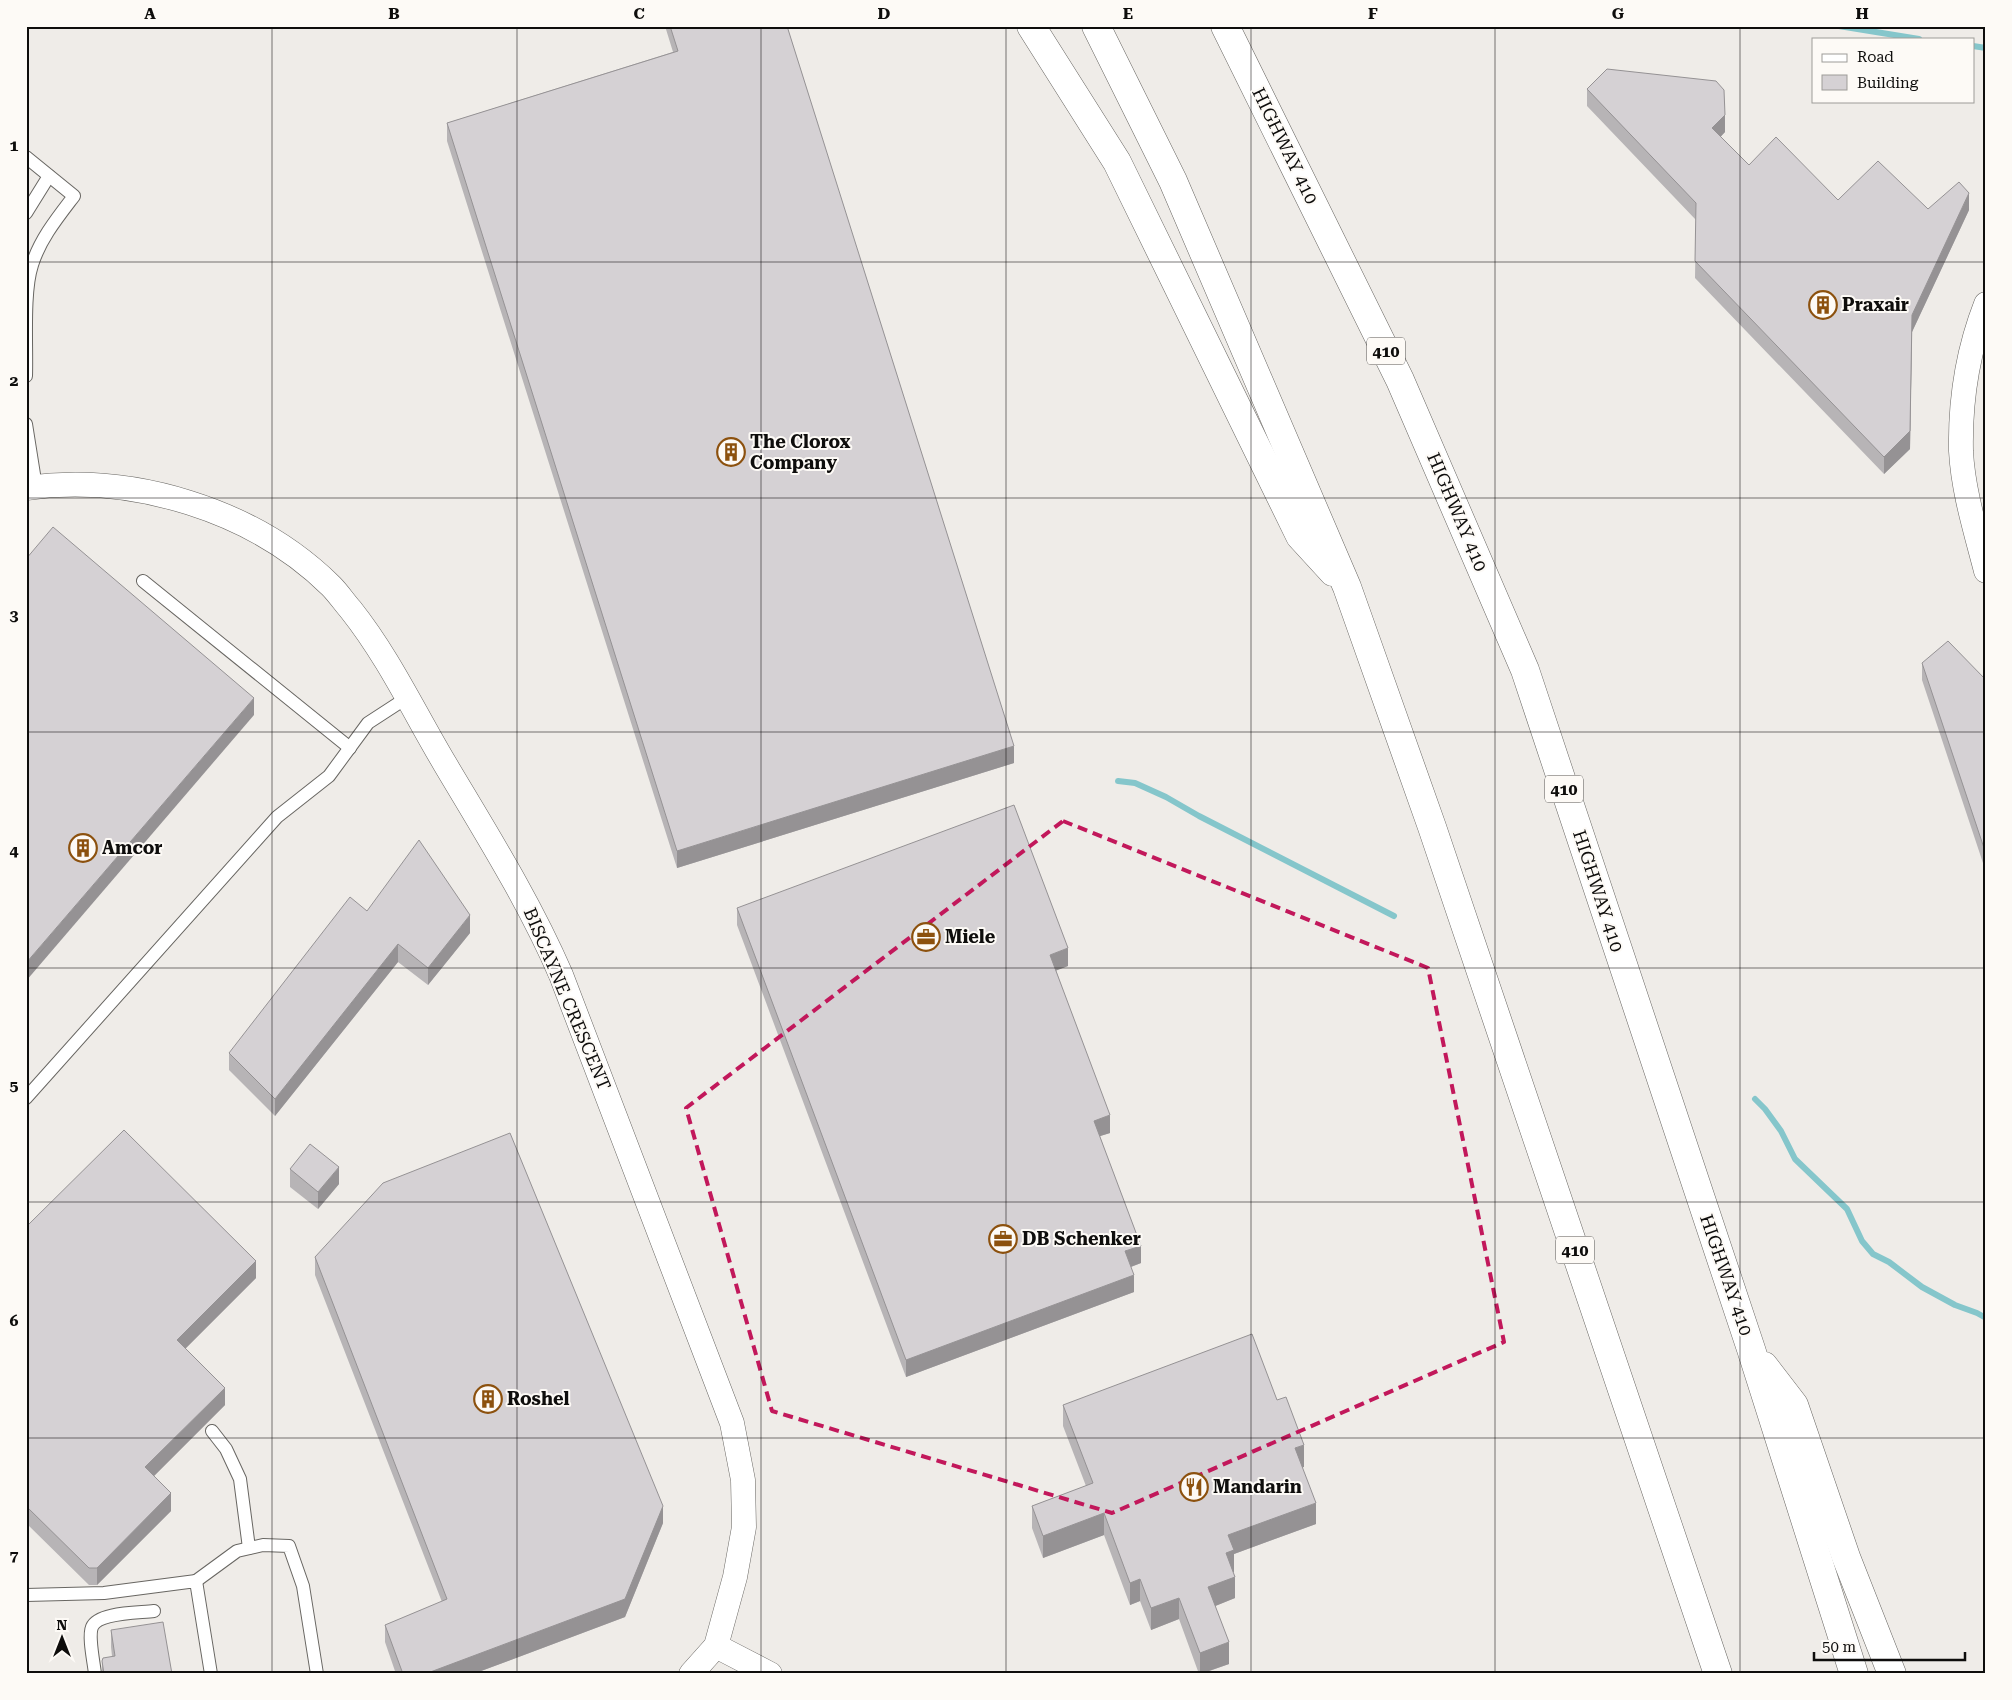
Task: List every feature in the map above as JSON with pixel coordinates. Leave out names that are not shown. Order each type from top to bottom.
[{"type":"highway","points":[[1031,26],[1117,162],[1300,536],[1347,587]]},
{"type":"highway","name":"410","points":[[1096,26],[1173,180],[1347,587],[1432,826],[1718,1674]]},
{"type":"highway","name":"HIGHWAY 410","points":[[1229,30],[1400,380],[1526,670],[1751,1348],[1854,1674]]},
{"type":"highway","points":[[1751,1348],[1794,1405],[1846,1557],[1892,1674]]},
{"type":"street","points":[[1986,304],[1977,327],[1965,385],[1961,452],[1969,501],[1986,571]]},
{"type":"street","name":"BISCAYNE CRESCENT","points":[[31,488],[70,485],[118,486],[156,493],[196,504],[230,518],[293,553],[332,586],[396,674],[543,934],[592,1056],[732,1423],[743,1480],[744,1527],[735,1577],[716,1646],[691,1674]]},
{"type":"street","points":[[716,1646],[770,1674]]},
{"type":"lane","points":[[26,157],[74,196],[44,237],[32,266],[28,292],[26,376]]},
{"type":"lane","points":[[26,213],[50,176]]},
{"type":"lane","points":[[26,424],[31,488]]},
{"type":"lane","points":[[143,581],[350,748]]},
{"type":"lane","points":[[26,1098],[277,817],[329,776],[368,723],[408,697]]},
{"type":"lane","points":[[212,1431],[226,1449],[240,1478],[249,1548]]},
{"type":"lane","points":[[26,1595],[104,1594],[196,1581],[237,1551],[263,1545],[289,1546],[303,1586],[317,1674]]},
{"type":"lane","points":[[196,1581],[211,1674]]},
{"type":"lane","points":[[95,1674],[91,1635],[92,1627],[97,1620],[107,1616],[154,1611]]},
{"type":"highlighted area","points":[[1063,821],[1428,968],[1504,1342],[1112,1513],[772,1411],[686,1108]]},
{"type":"building","name":"The Clorox Company","points":[[670,26],[787,26],[1014,746],[677,851],[447,123],[678,51]]},
{"type":"building","name":"Praxair","points":[[1607,69],[1716,81],[1724,90],[1725,115],[1712,128],[1749,165],[1776,137],[1838,200],[1878,161],[1928,209],[1959,182],[1969,193],[1912,315],[1910,431],[1884,457],[1695,261],[1696,203],[1587,89]]},
{"type":"building","name":"Amcor","points":[[53,527],[254,698],[26,963],[26,559]]},
{"type":"building","points":[[1948,641],[1986,680],[1986,854],[1922,663]]},
{"type":"building","points":[[1014,805],[1068,948],[1050,955],[1110,1115],[1094,1121],[1141,1246],[1125,1251],[1134,1275],[906,1360],[737,908]]},
{"type":"building","points":[[419,840],[470,915],[428,968],[398,944],[275,1099],[229,1053],[350,897],[367,911]]},
{"type":"building","points":[[124,1130],[256,1261],[177,1340],[225,1388],[145,1467],[171,1493],[97,1568],[89,1568],[26,1506],[26,1227]]},
{"type":"building","name":"Roshel","points":[[510,1133],[663,1506],[625,1599],[425,1674],[403,1674],[385,1625],[447,1599],[315,1257],[383,1183]]},
{"type":"building","points":[[310,1144],[339,1167],[318,1192],[290,1169]]},
{"type":"building","name":"Mandarin","points":[[1252,1334],[1277,1400],[1286,1397],[1304,1445],[1295,1448],[1316,1503],[1228,1535],[1234,1550],[1226,1553],[1235,1577],[1208,1587],[1229,1642],[1200,1653],[1179,1598],[1151,1608],[1140,1579],[1130,1583],[1104,1513],[1043,1536],[1032,1506],[1093,1483],[1063,1405]]},
{"type":"building","points":[[163,1622],[172,1674],[104,1674],[103,1658],[115,1656],[111,1630]]},
{"type":"waterway","points":[[1839,26],[1913,38]]},
{"type":"waterway","points":[[1974,46],[1986,48]]},
{"type":"waterway","points":[[1118,781],[1135,783],[1166,797],[1199,816],[1394,916]]},
{"type":"waterway","points":[[1755,1099],[1781,1131],[1795,1159],[1847,1209],[1862,1241],[1873,1254],[1889,1262],[1922,1287],[1955,1305],[1986,1318]]},
{"type":"place","name":"Praxair","points":[[1823,305]]},
{"type":"place","name":"The Clorox Company","points":[[731,452]]},
{"type":"place","name":"Amcor","points":[[83,848]]},
{"type":"place","name":"Miele","points":[[926,937]]},
{"type":"place","name":"DB Schenker","points":[[1003,1239]]},
{"type":"place","name":"Roshel","points":[[488,1399]]},
{"type":"place","name":"Mandarin","points":[[1194,1487]]}]
